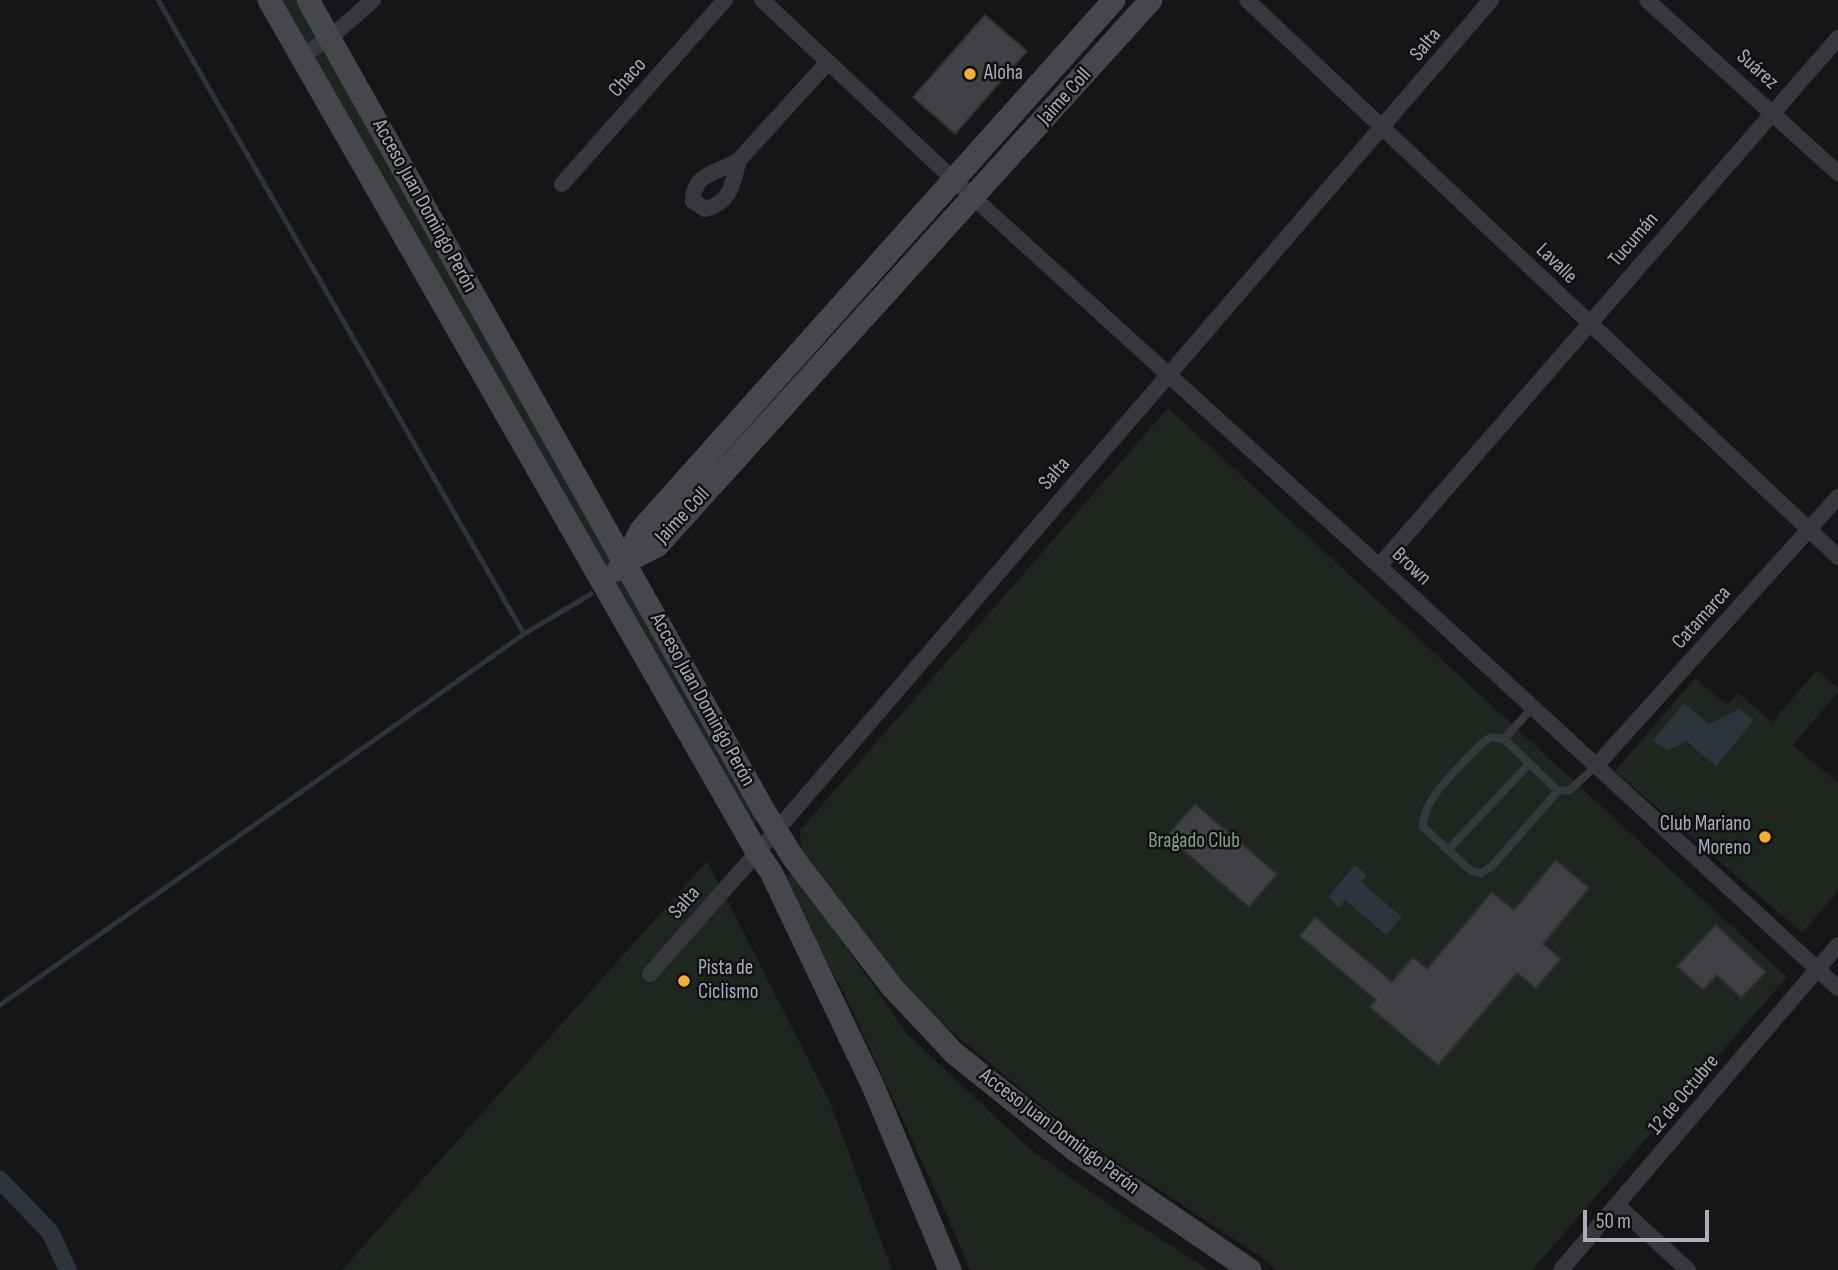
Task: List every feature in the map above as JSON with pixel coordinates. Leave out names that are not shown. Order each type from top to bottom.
[{"type":"main road","name":"Acceso Juan Domingo Perón","points":[[269,0],[606,584],[757,852],[771,872],[873,1086],[950,1270]]},
{"type":"main road","name":"Acceso Juan Domingo Perón","points":[[308,0],[794,859],[892,986],[954,1053],[1075,1150],[1250,1270]]},
{"type":"main road","name":"Jaime Coll","points":[[625,562],[641,530],[1114,0]]},
{"type":"main road","name":"Jaime Coll","points":[[625,562],[657,546],[1151,0]]},
{"type":"main road","points":[[606,584],[625,562]]},
{"type":"street","points":[[301,56],[330,38],[373,0]]},
{"type":"street","name":"Chaco","points":[[562,184],[725,0]]},
{"type":"street","name":"Brown","points":[[762,0],[954,180],[1169,373],[1838,988]]},
{"type":"street","name":"Lavalle","points":[[1248,0],[1838,557]]},
{"type":"street","name":"Salta","points":[[650,974],[1491,0]]},
{"type":"street","name":"Suárez","points":[[1647,0],[1838,173]]},
{"type":"street","name":"Tucumán","points":[[1379,566],[1838,38]]},
{"type":"street","points":[[739,160],[828,62]]},
{"type":"street","name":"Catamarca","points":[[1596,766],[1838,497]]},
{"type":"street","name":"12 de Octubre","points":[[1561,1270],[1838,945]]},
{"type":"street","points":[[1618,1206],[1688,1270]]},
{"type":"lane","points":[[1504,739],[1533,707]]},
{"type":"lane","points":[[1558,791],[1504,739],[1491,737],[1481,744],[1428,804],[1423,817],[1423,827],[1471,871],[1481,873],[1492,866],[1558,791],[1570,790],[1596,766]]},
{"type":"lane","points":[[1448,850],[1530,764]]},
{"type":"green space","points":[[282,0],[295,0],[760,819],[752,826]]},
{"type":"green space","name":"Bragado Club","points":[[1168,408],[1787,977],[1532,1270],[1276,1270],[1264,1259],[1084,1140],[920,1006],[801,855],[800,830]]},
{"type":"green space","name":"Club Mariano Moreno","points":[[1817,670],[1838,688],[1838,692],[1793,745],[1838,783],[1838,891],[1802,933],[1615,771],[1695,678],[1727,705],[1738,693],[1772,722]]},
{"type":"green space","name":"Pista de Ciclismo","points":[[707,861],[830,1102],[892,1270],[342,1270]]},
{"type":"green space","points":[[790,874],[797,877],[908,1035],[1030,1149],[1134,1222],[1209,1270],[970,1270],[843,991],[783,884],[784,876]]},
{"type":"shaded area","points":[[1684,703],[1709,724],[1739,709],[1754,720],[1716,766],[1686,741],[1668,751],[1653,740]]},
{"type":"shaded area","points":[[1355,865],[1367,875],[1361,882],[1402,917],[1386,935],[1345,900],[1339,907],[1328,897]]},
{"type":"building","name":"Aloha","points":[[985,15],[1027,51],[955,134],[913,97]]},
{"type":"building","points":[[1195,804],[1277,874],[1249,907],[1167,836]]},
{"type":"building","points":[[1556,860],[1589,888],[1543,944],[1561,959],[1536,988],[1517,973],[1438,1065],[1370,1007],[1376,1000],[1300,936],[1315,917],[1392,982],[1413,957],[1427,969],[1492,892],[1514,910]]},
{"type":"building","points":[[1716,925],[1766,972],[1741,998],[1717,975],[1703,990],[1677,966]]},
{"type":"waterway","points":[[158,0],[524,634]]},
{"type":"waterway","points":[[0,1005],[524,634],[591,594]]},
{"type":"waterway","points":[[0,1180],[50,1232],[68,1270]]},
{"type":"place","name":"Aloha","points":[[970,74]]},
{"type":"place","name":"Club Mariano Moreno","points":[[1765,837]]},
{"type":"place","name":"Pista de Ciclismo","points":[[684,981]]}]
